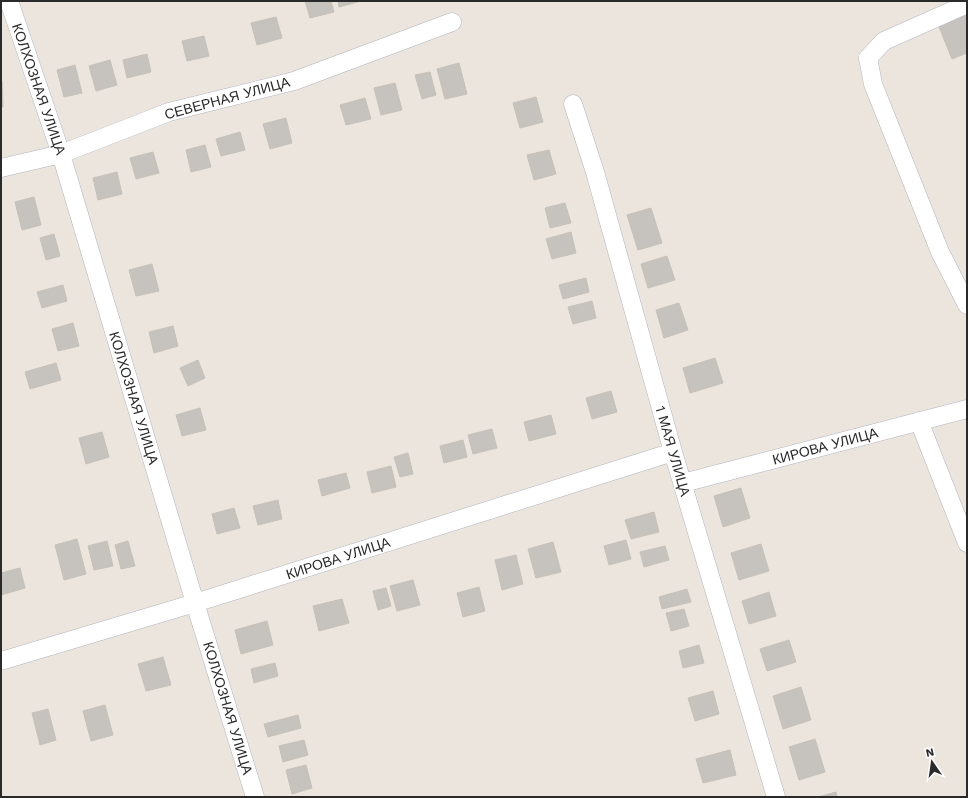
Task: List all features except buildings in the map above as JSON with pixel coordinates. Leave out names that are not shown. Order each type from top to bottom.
[{"type":"street","name":"КОЛХОЗНАЯ УЛИЦА","points":[[9,1],[61,154],[195,604],[255,797]]},
{"type":"street","points":[[967,4],[884,41],[868,58],[872,84],[940,252],[967,305]]},
{"type":"street","name":"СЕВЕРНАЯ УЛИЦА","points":[[1,168],[61,154],[169,112],[294,81],[452,22]]},
{"type":"street","name":"1 МАЯ УЛИЦА","points":[[573,104],[595,172],[673,452],[776,797]]},
{"type":"street","name":"КИРОВА УЛИЦА","points":[[683,483],[967,409]]},
{"type":"street","points":[[919,422],[967,543]]},
{"type":"street","name":"КИРОВА УЛИЦА","points":[[1,661],[195,604],[673,452]]}]
